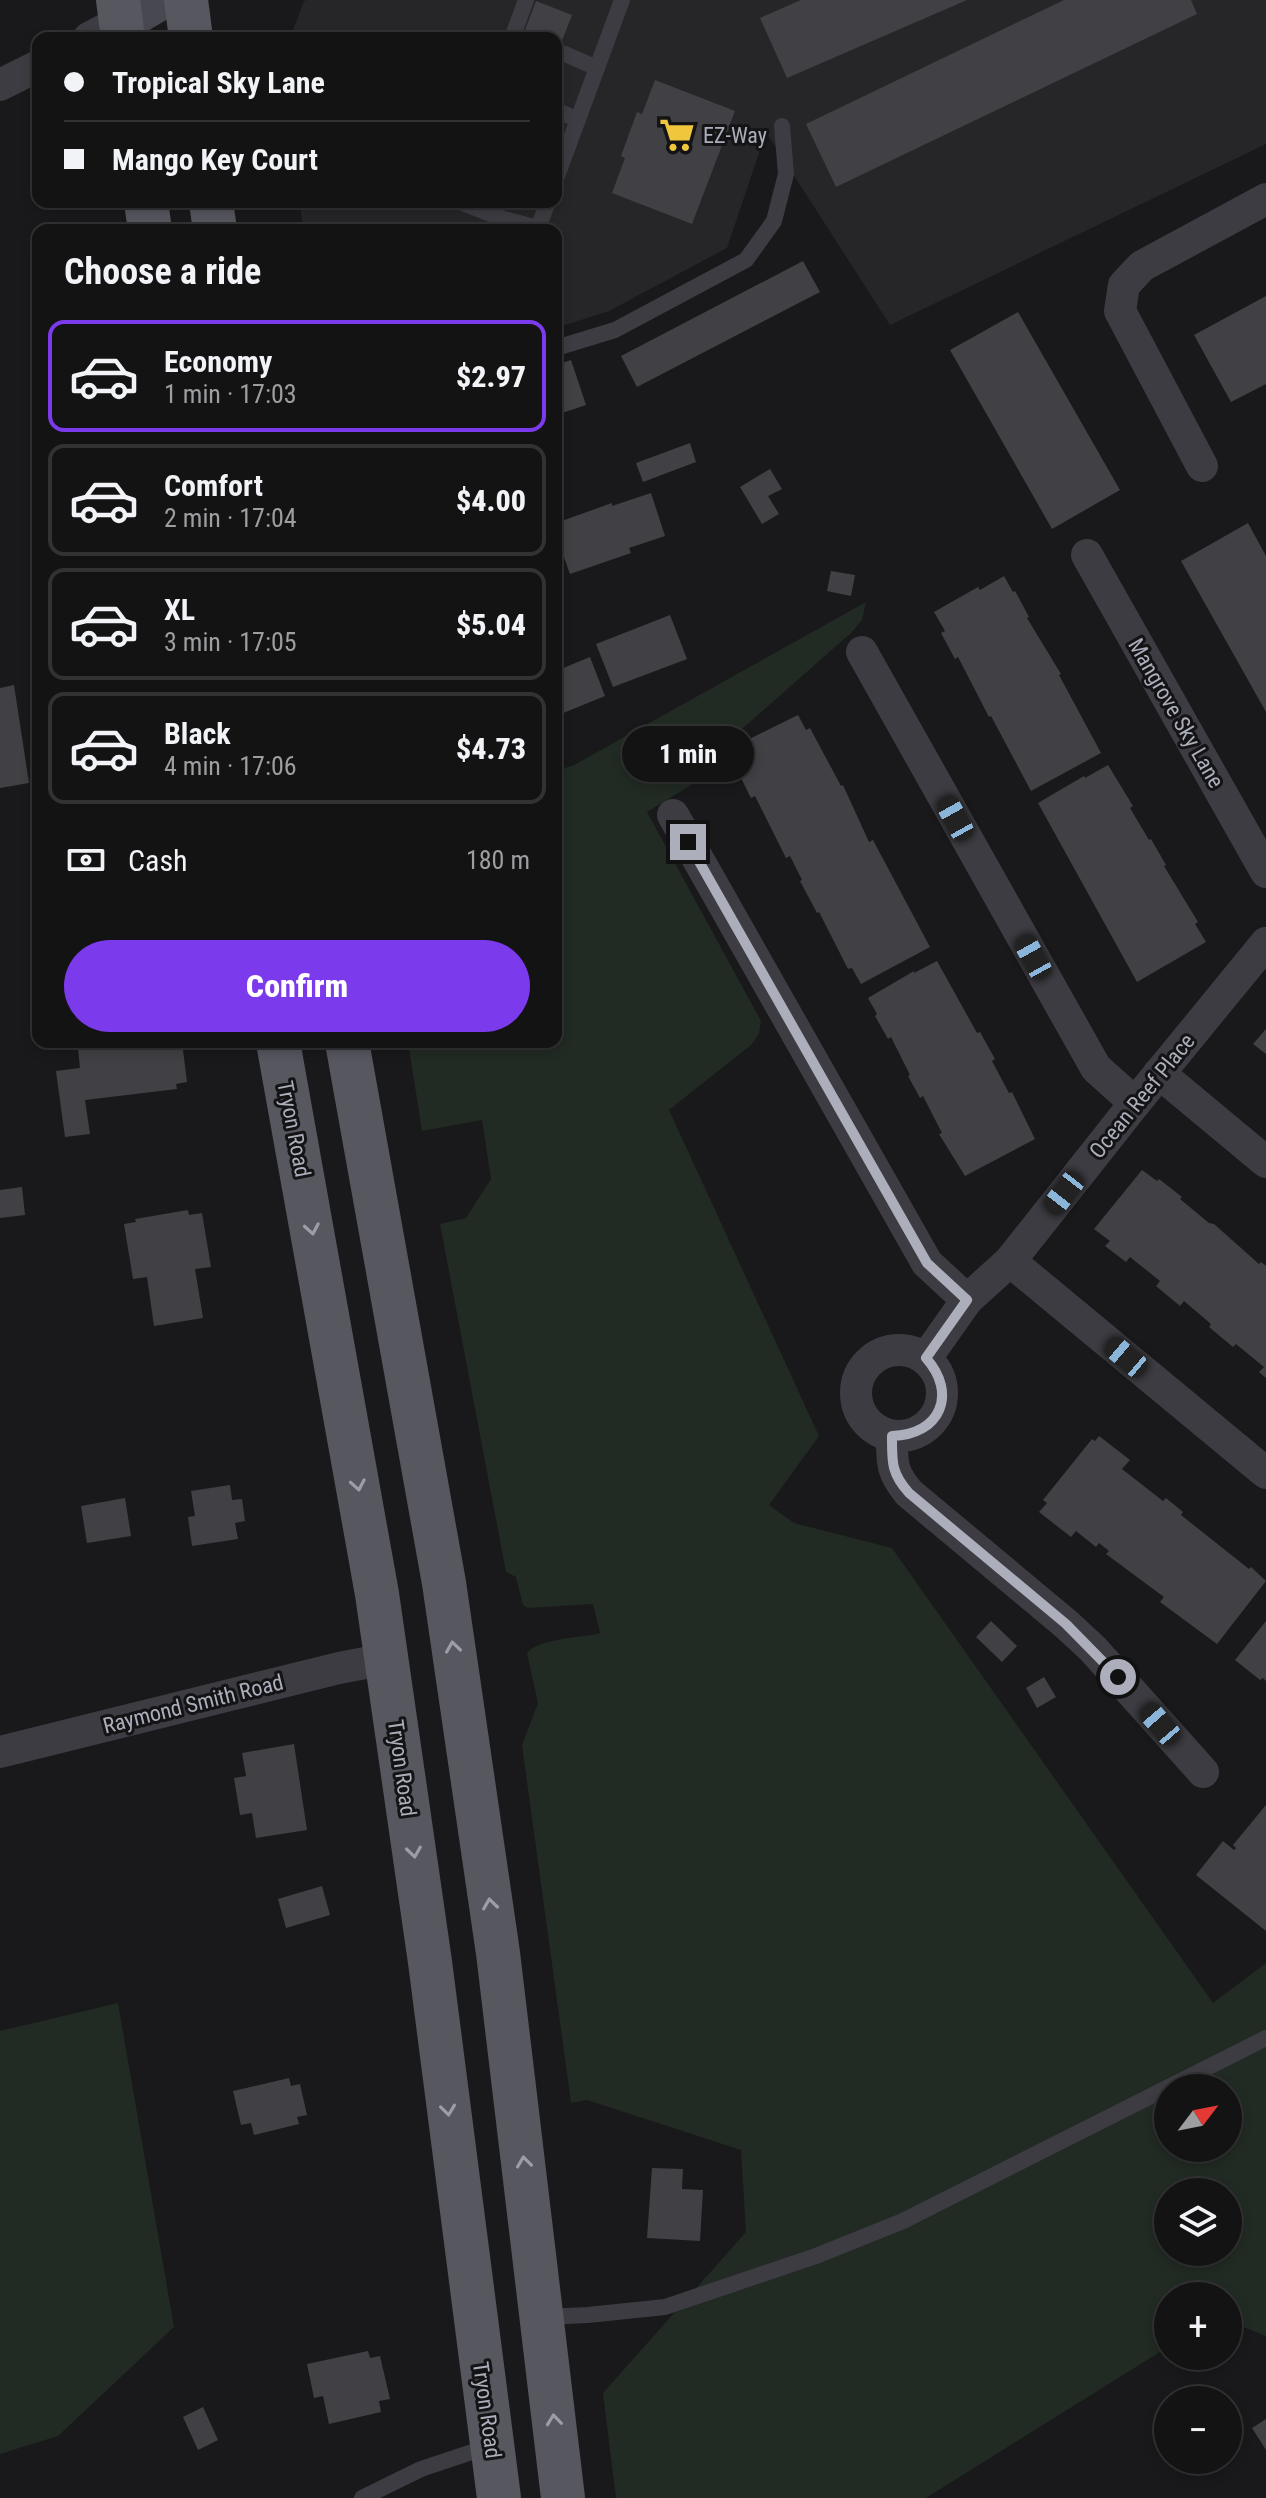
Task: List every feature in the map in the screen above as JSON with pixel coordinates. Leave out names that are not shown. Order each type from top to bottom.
[{"type":"main road","points":[[186,0],[190,32]]},
{"type":"main road","name":"Tryon Road","points":[[279,1048],[374,1579],[430,1962],[499,2498]]},
{"type":"main road","points":[[348,1048],[444,1583],[498,1953],[563,2498]]},
{"type":"street","points":[[0,85],[32,69]]},
{"type":"street","points":[[1202,466],[1120,311],[1124,285],[1142,266],[1266,199]]},
{"type":"street","name":"Mangrove Sky Lane","points":[[1087,555],[1266,872]]},
{"type":"street","points":[[862,652],[1096,1068],[1135,1103]]},
{"type":"street","points":[[673,815],[927,1263],[967,1300]]},
{"type":"street","name":"Ocean Reef Place","points":[[926,1358],[967,1300],[1010,1261],[1266,943]]},
{"type":"street","points":[[1159,1073],[1266,1162]]},
{"type":"street","points":[[1010,1261],[1266,1473]]},
{"type":"street","points":[[900,1349],[926,1358],[942,1382],[943,1397],[939,1411],[931,1422],[920,1431],[906,1436],[892,1436],[867,1422],[856,1396],[863,1369],[873,1358],[900,1349]]},
{"type":"street","points":[[892,1436],[892,1463],[897,1479],[909,1493],[1093,1649],[1203,1772]]},
{"type":"street","name":"Raymond Smith Road","points":[[0,1752],[386,1659]]},
{"type":"lane","points":[[519,32],[526,0]]},
{"type":"lane","points":[[562,160],[622,0]]},
{"type":"lane","points":[[565,54],[597,68]]},
{"type":"lane","points":[[562,113],[578,120]]},
{"type":"lane","points":[[562,346],[615,330],[746,260],[774,221],[786,174],[782,126]]},
{"type":"lane","points":[[472,208],[503,224]]},
{"type":"lane","points":[[542,2317],[665,2307],[816,2256],[903,2221],[1266,2038]]},
{"type":"lane","points":[[362,2498],[421,2469],[492,2445]]},
{"type":"shaded area","points":[[1266,0],[1266,144],[890,325],[766,132],[727,248],[609,311],[562,326],[562,224],[302,224],[301,208],[562,208],[562,32],[292,32],[304,1]]},
{"type":"shaded area","points":[[866,602],[862,620],[851,633],[728,741],[717,769],[647,812],[761,1021],[759,1034],[751,1045],[669,1110],[819,1436],[769,1505],[794,1523],[892,1548],[1213,2003],[1266,1963],[1266,2336],[1242,2327],[1242,2282],[1154,2282],[1154,2356],[926,2498],[616,2498],[603,2393],[746,2232],[741,2150],[587,2100],[571,2103],[522,1745],[538,1703],[527,1653],[551,1641],[600,1633],[593,1604],[528,1608],[523,1605],[516,1577],[506,1572],[440,1224],[466,1218],[491,1179],[482,1120],[422,1131],[409,1048],[562,1048],[562,769]]},
{"type":"shaded area","points":[[118,2003],[174,2327],[58,2436],[0,2454],[0,2031]]},
{"type":"building","points":[[801,0],[967,0],[787,78],[760,18]]},
{"type":"building","points":[[1064,0],[1191,0],[1197,14],[836,187],[806,124]]},
{"type":"building","points":[[536,1],[572,15],[562,41],[562,32],[524,32]]},
{"type":"building","name":"EZ-Way","points":[[655,80],[735,111],[692,224],[612,193],[637,112],[642,114]]},
{"type":"building","points":[[803,261],[820,292],[637,387],[621,356]]},
{"type":"building","points":[[1266,296],[1266,384],[1231,402],[1194,335]]},
{"type":"building","points":[[1018,312],[1120,490],[1052,529],[950,350]]},
{"type":"building","points":[[571,360],[586,405],[562,413],[562,363]]},
{"type":"building","points":[[690,443],[696,462],[643,482],[636,463]]},
{"type":"building","points":[[770,469],[782,489],[768,496],[779,514],[762,524],[740,487]]},
{"type":"building","points":[[651,493],[665,536],[629,548],[631,553],[570,574],[562,552],[562,521],[612,503],[612,506]]},
{"type":"building","points":[[1248,523],[1266,556],[1266,712],[1181,561]]},
{"type":"building","points":[[831,571],[855,575],[851,596],[827,591]]},
{"type":"building","points":[[1004,576],[1061,674],[1101,753],[1031,791],[958,657],[955,659],[934,612]]},
{"type":"building","points":[[670,615],[687,659],[613,687],[596,644]]},
{"type":"building","points":[[590,657],[605,696],[562,714],[562,669]]},
{"type":"building","points":[[14,685],[29,783],[0,788],[0,688]]},
{"type":"building","points":[[798,715],[806,730],[810,728],[843,785],[869,842],[873,840],[930,947],[861,984],[852,968],[848,969],[800,881],[790,856],[786,858],[755,796],[751,798],[729,749]]},
{"type":"building","points":[[1108,765],[1198,922],[1195,924],[1206,942],[1137,982],[1038,803]]},
{"type":"building","points":[[937,961],[995,1059],[992,1061],[1009,1093],[1012,1092],[1035,1139],[965,1176],[939,1134],[942,1133],[923,1096],[920,1098],[891,1037],[888,1039],[868,998]]},
{"type":"building","points":[[1266,1029],[1266,1054],[1253,1044]]},
{"type":"building","points":[[183,1048],[187,1082],[176,1084],[177,1089],[85,1100],[90,1134],[65,1137],[56,1071],[80,1068],[78,1049]]},
{"type":"building","points":[[1142,1170],[1157,1181],[1159,1179],[1259,1264],[1261,1262],[1266,1266],[1266,1378],[1259,1372],[1264,1367],[1236,1344],[1233,1347],[1184,1301],[1180,1306],[1156,1286],[1160,1281],[1130,1257],[1126,1262],[1105,1246],[1110,1241],[1094,1229]]},
{"type":"building","points":[[22,1187],[25,1215],[0,1218],[0,1190]]},
{"type":"building","points":[[188,1210],[189,1215],[202,1213],[211,1267],[195,1269],[203,1318],[154,1326],[147,1277],[133,1279],[124,1224],[136,1222],[135,1219]]},
{"type":"building","points":[[1099,1436],[1130,1460],[1122,1469],[1163,1501],[1166,1498],[1183,1512],[1181,1515],[1266,1581],[1217,1644],[1160,1602],[1164,1597],[1106,1554],[1109,1551],[1099,1543],[1096,1547],[1076,1531],[1071,1537],[1039,1512],[1047,1503],[1043,1500],[1092,1439],[1095,1441]]},
{"type":"building","points":[[230,1485],[232,1500],[242,1499],[245,1521],[235,1523],[238,1539],[192,1546],[188,1517],[195,1516],[191,1491]]},
{"type":"building","points":[[125,1498],[131,1536],[87,1543],[81,1506]]},
{"type":"building","points":[[991,1621],[1017,1646],[1002,1662],[976,1637]]},
{"type":"building","points":[[1266,1621],[1266,1681],[1263,1678],[1260,1680],[1235,1660]]},
{"type":"building","points":[[1044,1677],[1056,1697],[1037,1708],[1026,1688]]},
{"type":"building","points":[[294,1744],[307,1830],[256,1838],[252,1813],[240,1815],[234,1778],[246,1776],[242,1753]]},
{"type":"building","points":[[1266,1805],[1266,1931],[1196,1875],[1223,1841],[1234,1850],[1236,1848],[1233,1845]]},
{"type":"building","points":[[322,1886],[330,1915],[286,1928],[278,1899]]},
{"type":"building","points":[[289,2078],[291,2086],[300,2084],[307,2115],[297,2117],[299,2124],[254,2135],[251,2123],[241,2125],[233,2091]]},
{"type":"building","points":[[652,2168],[683,2169],[682,2189],[703,2190],[700,2241],[647,2238]]},
{"type":"building","points":[[368,2351],[370,2358],[380,2356],[390,2399],[379,2401],[381,2412],[329,2424],[323,2396],[314,2398],[307,2364]]},
{"type":"building","points":[[203,2407],[218,2440],[198,2450],[183,2417]]},
{"type":"building","points":[[1266,2419],[1266,2450],[1252,2428]]},
{"type":"place","name":"EZ-Way","points":[[677,135]]},
{"type":"route","points":[[688,842],[927,1263],[967,1300],[926,1358],[942,1382],[943,1397],[939,1411],[920,1431],[906,1436],[892,1436],[892,1463],[897,1479],[909,1493],[1066,1624],[1118,1677]]}]
